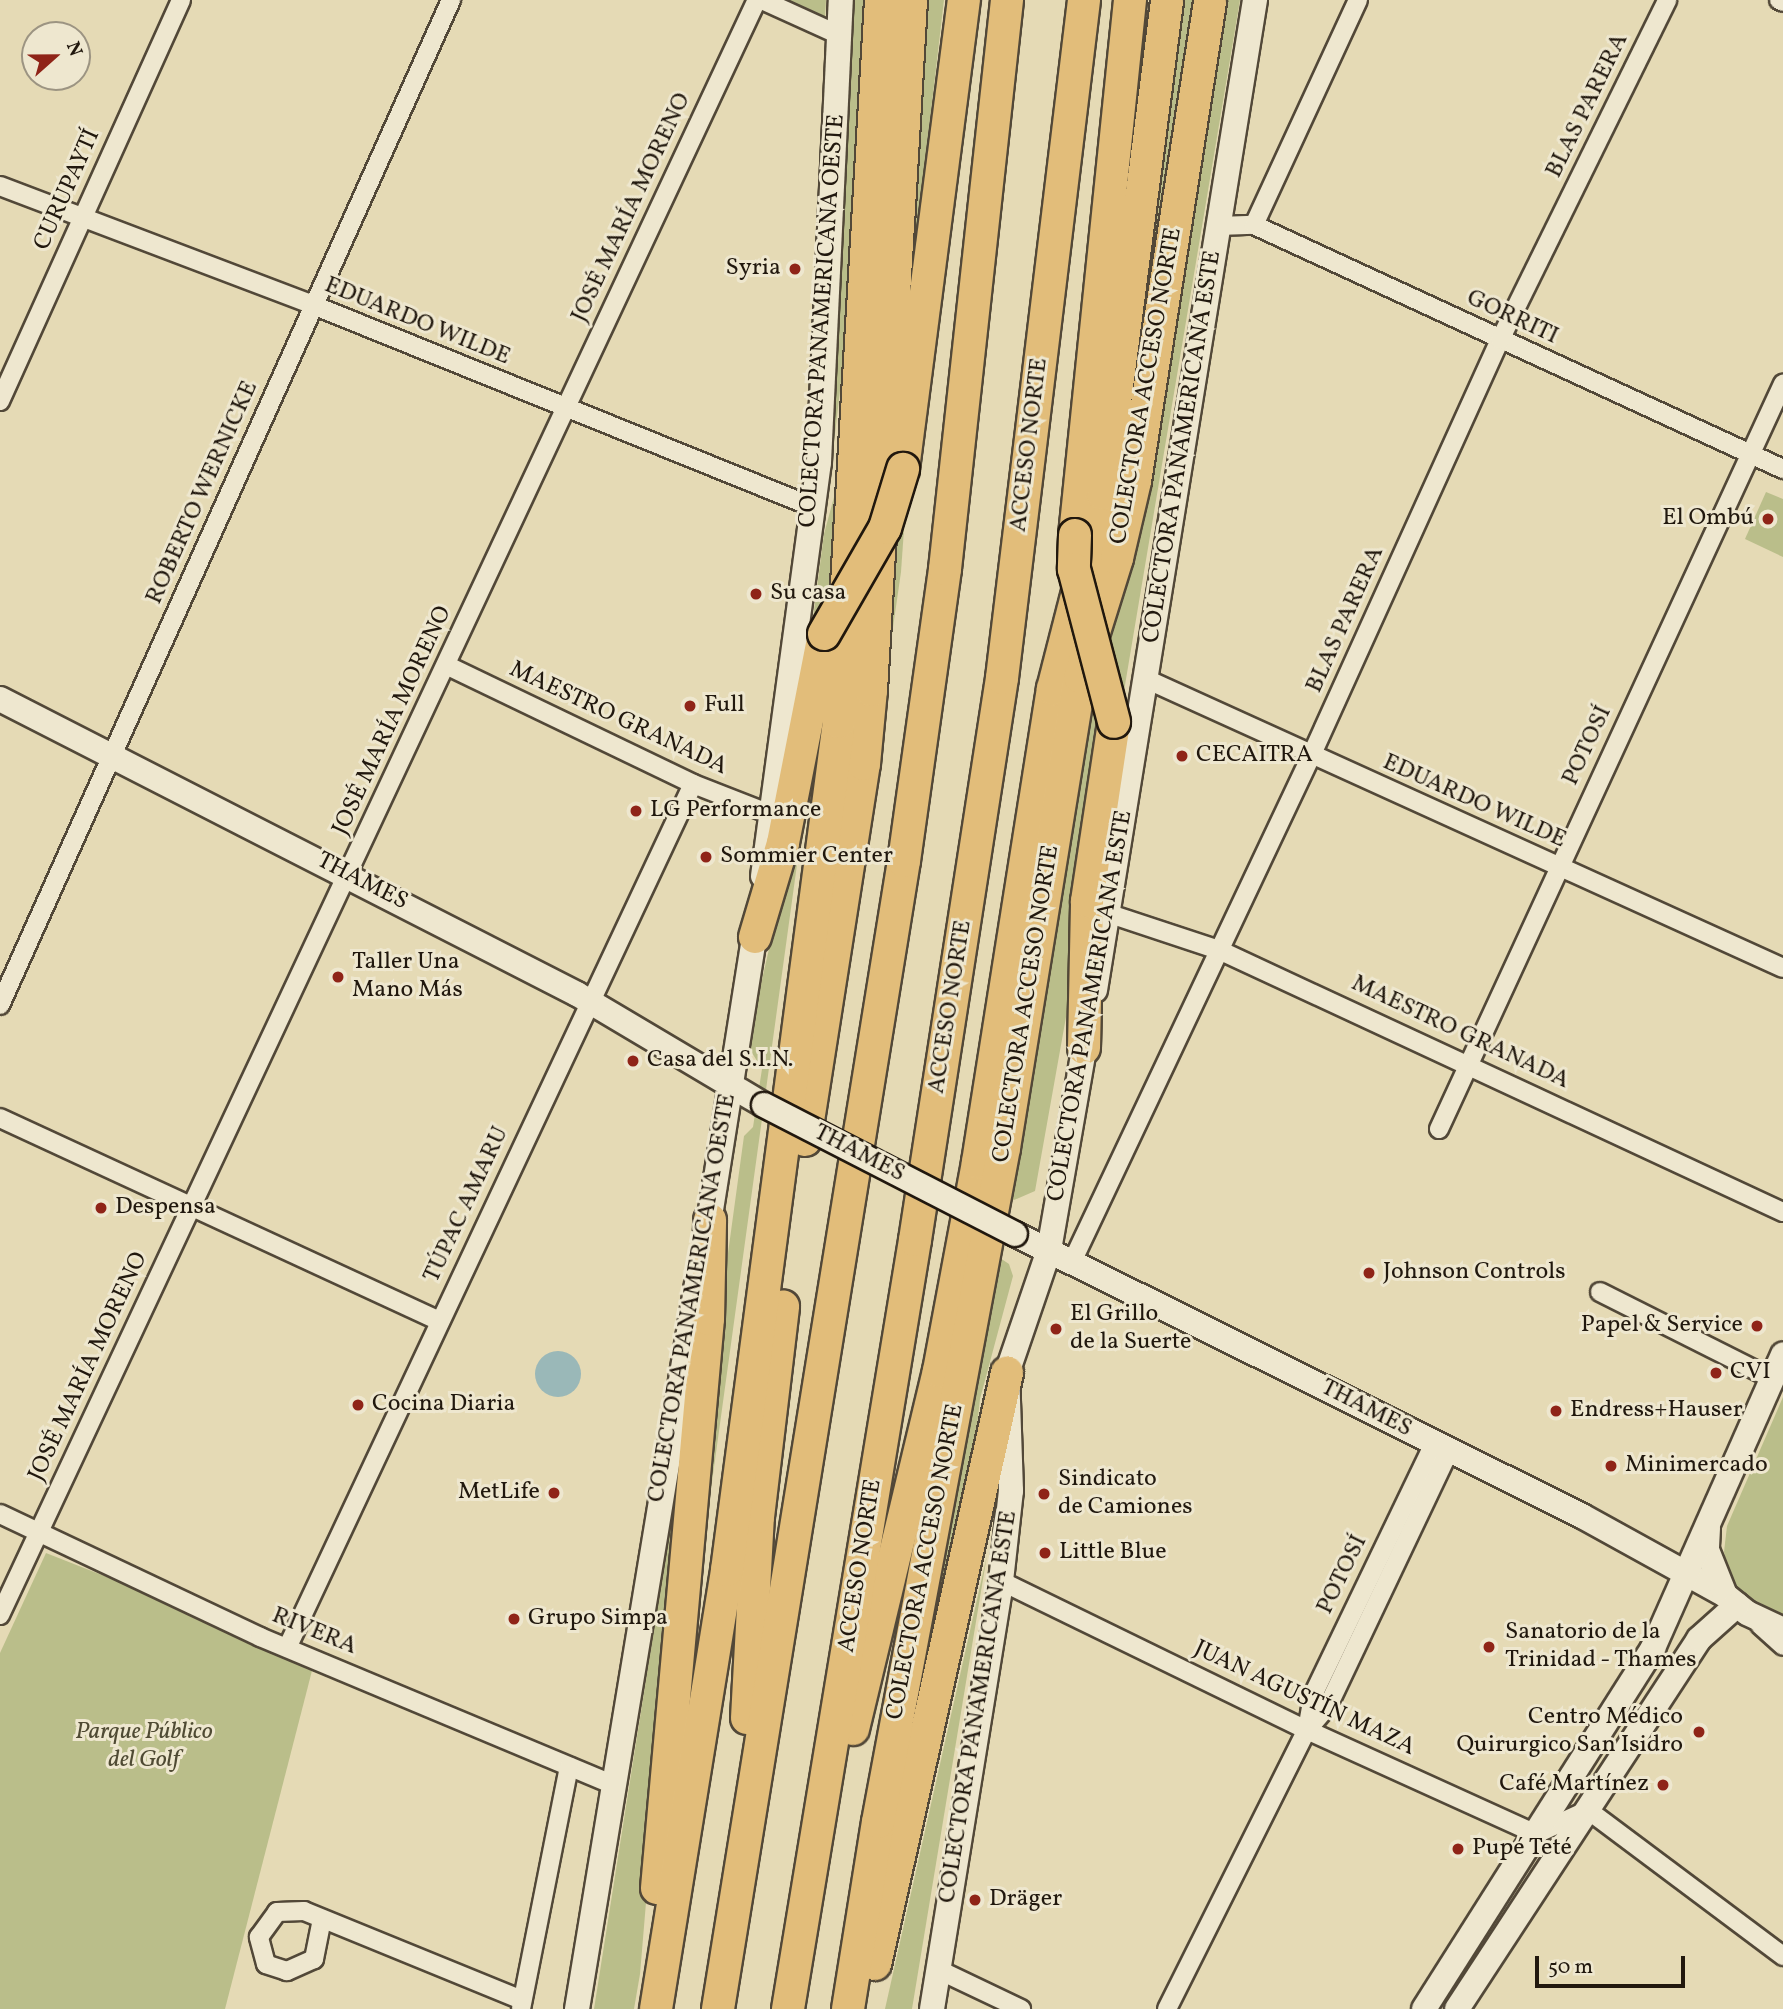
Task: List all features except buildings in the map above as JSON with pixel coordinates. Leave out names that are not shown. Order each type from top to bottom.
[{"type":"highway","points":[[656,2009],[727,1570],[839,722],[881,0]]},
{"type":"highway","points":[[737,1889],[758,1517],[800,1167],[864,764],[871,690],[911,0]]},
{"type":"highway","points":[[755,937],[783,843],[824,634],[884,528],[903,469],[964,0]]},
{"type":"highway","points":[[718,2009],[904,861],[945,569],[1007,0]]},
{"type":"highway","name":"ACCESO NORTE","points":[[788,2009],[915,1240],[1002,678],[1084,0]]},
{"type":"highway","points":[[1084,1048],[1087,901],[1114,722],[1074,569],[1075,535],[1130,0]]},
{"type":"highway","points":[[801,1930],[905,1528],[939,1371],[978,1162],[1053,689],[1103,494],[1167,0]]},
{"type":"highway","name":"COLECTORA ACCESO NORTE","points":[[848,2009],[878,1822],[1004,1148],[1080,677],[1117,558],[1135,481],[1210,0]]},
{"type":"highway","points":[[649,2009],[663,1796],[708,1319],[710,1220]]},
{"type":"highway","points":[[863,2009],[1007,1373]]},
{"type":"street","name":"CURUPAYTÍ","points":[[0,401],[181,0]]},
{"type":"street","name":"ROBERTO WERNICKE","points":[[0,1005],[451,0]]},
{"type":"street","name":"JOSÉ MARÍA MORENO","points":[[0,1615],[757,0]]},
{"type":"street","points":[[762,0],[839,35]]},
{"type":"street","name":"COLECTORA PANAMERICANA OESTE","points":[[577,2009],[673,1413],[710,1220],[729,1084],[755,937],[814,507],[830,264],[841,0]]},
{"type":"street","name":"COLECTORA PANAMERICANA ESTE","points":[[932,2009],[1001,1581],[1011,1491],[1007,1373],[1049,1250],[1110,914],[1255,0]]},
{"type":"street","points":[[1254,225],[1358,0]]},
{"type":"street","name":"BLAS PARERA","points":[[1072,1262],[1312,754],[1500,341],[1667,0]]},
{"type":"street","name":"EDUARDO WILDE","points":[[0,186],[313,306],[814,507]]},
{"type":"street","name":"GORRITI","points":[[1218,226],[1254,225],[1500,341],[1783,469]]},
{"type":"street","name":"POTOSÍ","points":[[1439,1129],[1783,384]]},
{"type":"street","name":"MAESTRO GRANADA","points":[[446,666],[693,785],[770,814]]},
{"type":"street","name":"EDUARDO WILDE","points":[[1146,679],[1783,968]]},
{"type":"street","name":"THAMES","points":[[0,699],[590,1001],[764,1105],[1686,1572],[1782,1635]]},
{"type":"street","name":"TÚPAC AMARU","points":[[288,1646],[693,785]]},
{"type":"street","name":"MAESTRO GRANADA","points":[[1110,914],[1219,950],[1469,1063],[1783,1212]]},
{"type":"street","points":[[0,1118],[192,1204],[439,1321]]},
{"type":"street","points":[[1600,1292],[1773,1379]]},
{"type":"street","points":[[1424,2009],[1653,1648],[1783,1354]]},
{"type":"street","name":"POTOSÍ","points":[[1167,2009],[1307,1730],[1313,1695],[1441,1447]]},
{"type":"street","name":"RIVERA","points":[[0,1514],[288,1646],[614,1785]]},
{"type":"street","points":[[1457,2009],[1699,1639],[1736,1604],[1707,1550],[1708,1520]]},
{"type":"street","name":"JUAN AGUSTÍN MAZA","points":[[1001,1581],[1307,1730],[1536,1835]]},
{"type":"street","points":[[322,1919],[522,2005],[569,1766]]},
{"type":"street","points":[[1536,1835],[1588,1810]]},
{"type":"street","points":[[1588,1810],[1783,1956]]},
{"type":"street","points":[[939,1970],[1021,2009]]},
{"type":"green space","points":[[788,0],[826,0],[825,18]]},
{"type":"green space","points":[[854,0],[864,0],[853,278],[833,451]]},
{"type":"green space","points":[[916,0],[944,0],[910,290]]},
{"type":"green space","points":[[1176,0],[1195,0],[1120,486]]},
{"type":"green space","points":[[1226,0],[1240,0],[1123,697],[1035,1191],[1014,1200],[1002,1194],[1088,689],[1143,528]]},
{"type":"green space","name":"El Ombú","points":[[1766,492],[1783,499],[1783,557],[1745,539]]},
{"type":"green space","points":[[834,497],[831,601],[811,634],[824,534]]},
{"type":"green space","points":[[906,501],[901,572],[865,821],[884,550]]},
{"type":"green space","points":[[811,763],[677,1736],[710,1385],[744,1136],[753,1127],[762,1069],[749,1048],[752,1024]]},
{"type":"green space","points":[[991,1252],[1009,1264],[1013,1276],[980,1399],[970,1490],[893,1796]]},
{"type":"green space","points":[[1783,1397],[1783,1621],[1743,1598],[1729,1577],[1724,1552],[1727,1526]]},
{"type":"green space","points":[[686,1427],[640,1974],[634,2009],[594,2009]]},
{"type":"green space","name":"Parque Público del Golf","points":[[46,1553],[315,1659],[225,2009],[0,2009],[0,1653]]},
{"type":"green space","points":[[987,1555],[912,2009],[885,2009]]},
{"type":"water","points":[[558,1351],[574,1358],[581,1374],[574,1390],[558,1397],[542,1390],[535,1374],[542,1358]]},
{"type":"place","name":"Syria","points":[[795,269]]},
{"type":"place","name":"El Ombú","points":[[1768,519]]},
{"type":"place","name":"Su casa","points":[[756,594]]},
{"type":"place","name":"Full","points":[[690,706]]},
{"type":"place","name":"CECAITRA","points":[[1182,756]]},
{"type":"place","name":"LG Performance","points":[[636,811]]},
{"type":"place","name":"Sommier Center","points":[[706,857]]},
{"type":"place","name":"Taller Una Mano Más","points":[[338,977]]},
{"type":"place","name":"Casa del S.I.N.","points":[[633,1061]]},
{"type":"place","name":"Despensa","points":[[101,1208]]},
{"type":"place","name":"Johnson Controls","points":[[1369,1273]]},
{"type":"place","name":"Papel & Service","points":[[1757,1326]]},
{"type":"place","name":"El Grillo de la Suerte","points":[[1056,1329]]},
{"type":"place","name":"CVI","points":[[1716,1373]]},
{"type":"place","name":"Cocina Diaria","points":[[358,1405]]},
{"type":"place","name":"Endress+Hauser","points":[[1556,1411]]},
{"type":"place","name":"Minimercado","points":[[1611,1466]]},
{"type":"place","name":"MetLife","points":[[554,1493]]},
{"type":"place","name":"Sindicato de Camiones","points":[[1044,1494]]},
{"type":"place","name":"Little Blue","points":[[1045,1553]]},
{"type":"place","name":"Grupo Simpa","points":[[514,1619]]},
{"type":"place","name":"Sanatorio de la Trinidad - Thames","points":[[1489,1647]]},
{"type":"place","name":"Centro Médico Quirurgico San Isidro","points":[[1699,1732]]},
{"type":"place","name":"Café Martínez","points":[[1663,1785]]},
{"type":"place","name":"Pupé Teté","points":[[1458,1849]]},
{"type":"place","name":"Dräger","points":[[975,1900]]}]
